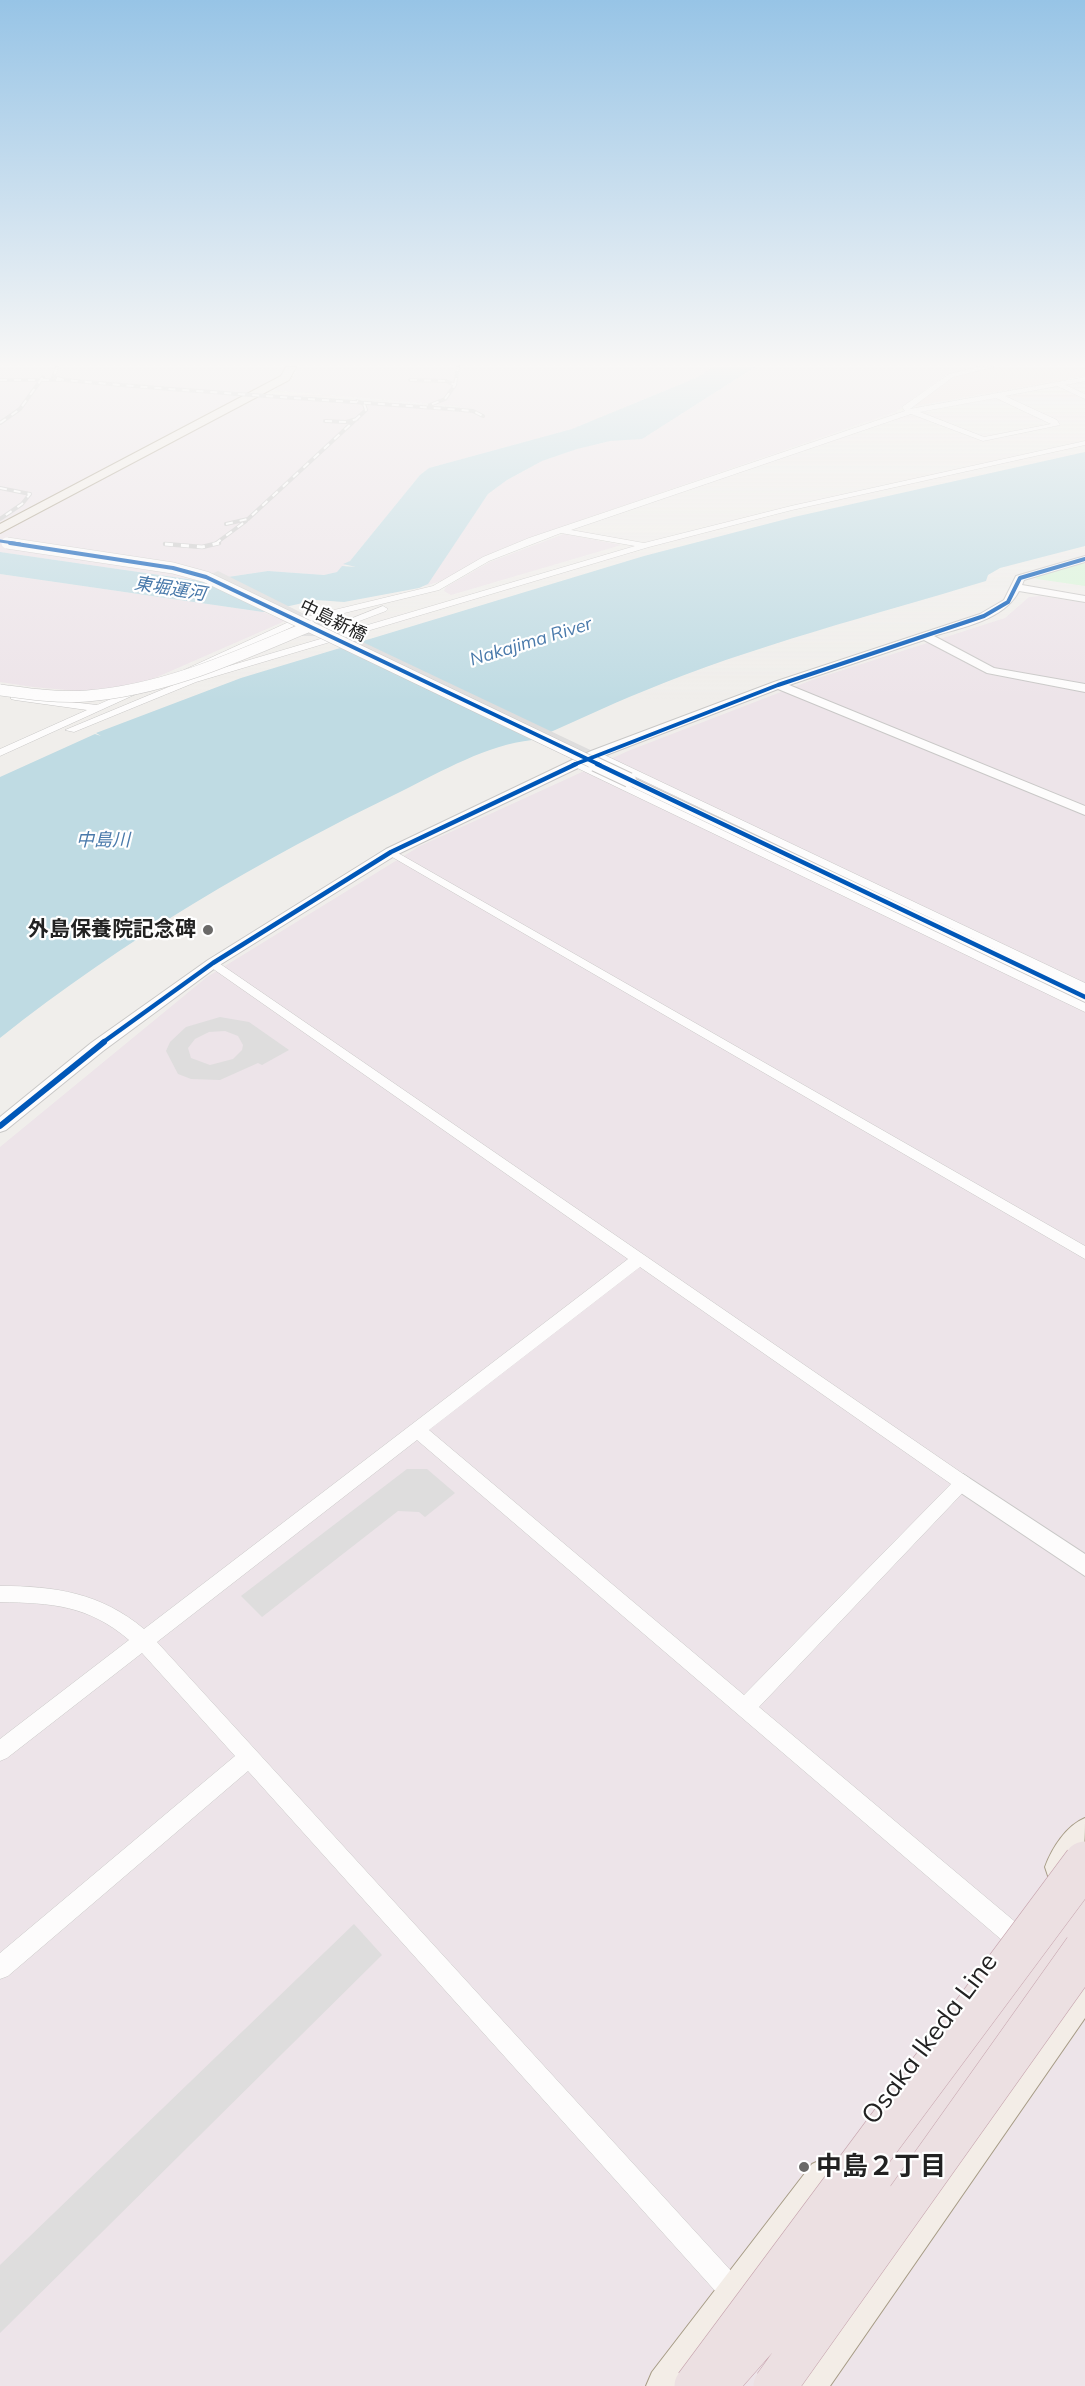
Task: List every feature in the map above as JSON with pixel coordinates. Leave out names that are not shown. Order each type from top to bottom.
[{"type":"highway","points":[[696,2386],[1085,1863]]},
{"type":"highway","points":[[715,2386],[811,2276],[1085,1901]]},
{"type":"highway","points":[[804,2384],[1085,1950]]},
{"type":"main road","points":[[0,528],[94,478]]},
{"type":"main road","name":"Osaka Ikeda Line","points":[[666,2386],[1085,1834]]},
{"type":"main road","points":[[804,2384],[1085,1988]]},
{"type":"street","points":[[0,761],[190,681],[436,588],[496,555],[715,478]]},
{"type":"street","points":[[190,681],[646,545],[791,508],[925,478]]},
{"type":"street","points":[[560,531],[646,545]]},
{"type":"street","name":"中島新橋","points":[[4,542],[163,566],[206,577],[1085,997]]},
{"type":"street","points":[[0,1126],[97,1047],[213,963],[391,852],[596,754],[778,685],[995,611],[1008,602],[1020,578],[1085,560]]},
{"type":"street","points":[[1014,587],[1085,599]]},
{"type":"street","points":[[0,753],[95,708],[296,622],[436,588]]},
{"type":"street","points":[[0,692],[58,698],[112,696],[148,689],[310,626]]},
{"type":"street","points":[[923,635],[991,671],[1085,688]]},
{"type":"street","points":[[0,684],[78,693],[93,697],[94,702],[81,706],[60,704]]},
{"type":"street","points":[[78,693],[124,691],[151,685]]},
{"type":"street","points":[[778,685],[1085,811]]},
{"type":"street","points":[[0,692],[60,704],[95,708]]},
{"type":"street","points":[[596,754],[1085,988]]},
{"type":"street","points":[[575,763],[1085,1008]]},
{"type":"street","points":[[391,852],[1085,1253]]},
{"type":"street","points":[[213,963],[1085,1566]]},
{"type":"street","points":[[0,1751],[639,1259]]},
{"type":"street","points":[[416,1430],[1011,1933]]},
{"type":"street","points":[[746,1707],[963,1483]]},
{"type":"street","points":[[0,1594],[62,1596],[93,1604],[119,1618],[143,1640],[735,2295],[804,2384]]},
{"type":"street","points":[[0,1968],[248,1758]]},
{"type":"shaded area","points":[[0,478],[417,478],[350,561],[337,572],[324,575],[268,571],[201,581],[0,552]]},
{"type":"shaded area","points":[[702,478],[526,539],[499,550],[441,581],[425,586],[488,494],[507,480]]},
{"type":"shaded area","points":[[564,534],[621,545],[451,595],[444,591],[446,587],[490,562]]},
{"type":"shaded area","points":[[0,574],[263,612],[285,621],[132,688],[78,691],[0,682]]},
{"type":"shaded area","points":[[1040,596],[1085,603],[1085,2386],[0,2386],[0,1147],[207,977],[420,846],[628,751],[812,680],[1005,618],[1029,597]]},
{"type":"green space","points":[[1085,563],[1085,586],[1037,579],[1034,576]]},
{"type":"water","name":"東堀運河","points":[[417,478],[510,478],[488,494],[428,584],[419,588],[344,602],[316,600],[263,612],[0,574],[0,552],[201,581],[268,571],[324,575],[337,572],[342,566],[356,567],[343,564],[350,561]]},
{"type":"water","name":"中島川","points":[[967,478],[1085,478],[1085,546],[1000,568],[988,575],[986,581],[727,660],[630,697],[532,740],[498,747],[449,767],[297,844],[194,903],[95,968],[0,1038],[0,777],[95,734],[101,736],[96,733],[241,678],[644,556],[794,517]]},
{"type":"pier","points":[[218,571],[641,774],[623,784],[318,636],[293,636],[119,697],[68,695],[143,686],[289,629],[287,620],[209,575]]},
{"type":"pier","points":[[220,1017],[249,1022],[289,1050],[262,1065],[258,1063],[220,1080],[191,1079],[178,1074],[166,1051],[170,1042],[186,1027]],"holes":[[[225,1031],[238,1036],[243,1045],[242,1050],[233,1059],[210,1065],[191,1058],[188,1048],[195,1039],[209,1032]]]},
{"type":"pier","points":[[407,1469],[427,1469],[455,1493],[425,1517],[419,1512],[398,1511],[262,1617],[241,1596]]},
{"type":"pier","points":[[354,1924],[382,1955],[0,2333],[0,2265]]},
{"type":"railway","points":[[226,524],[248,519],[292,478]]},
{"type":"railway","points":[[0,488],[30,494],[22,504],[0,519]]},
{"type":"railway","points":[[215,544],[246,521]]},
{"type":"railway","points":[[165,544],[202,547],[215,544]]},
{"type":"cycle path","points":[[0,541],[173,568],[206,577],[1085,997]]},
{"type":"cycle path","points":[[0,1126],[97,1047],[213,963],[391,852],[596,754],[778,685],[984,616],[1008,602],[1020,578],[1085,559]]},
{"type":"place","name":"外島保養院記念碑","points":[[208,930]]},
{"type":"place","name":"中島２丁目","points":[[804,2167]]},
{"type":"water label","name":"Nakajima River","points":[[531,642]]}]
